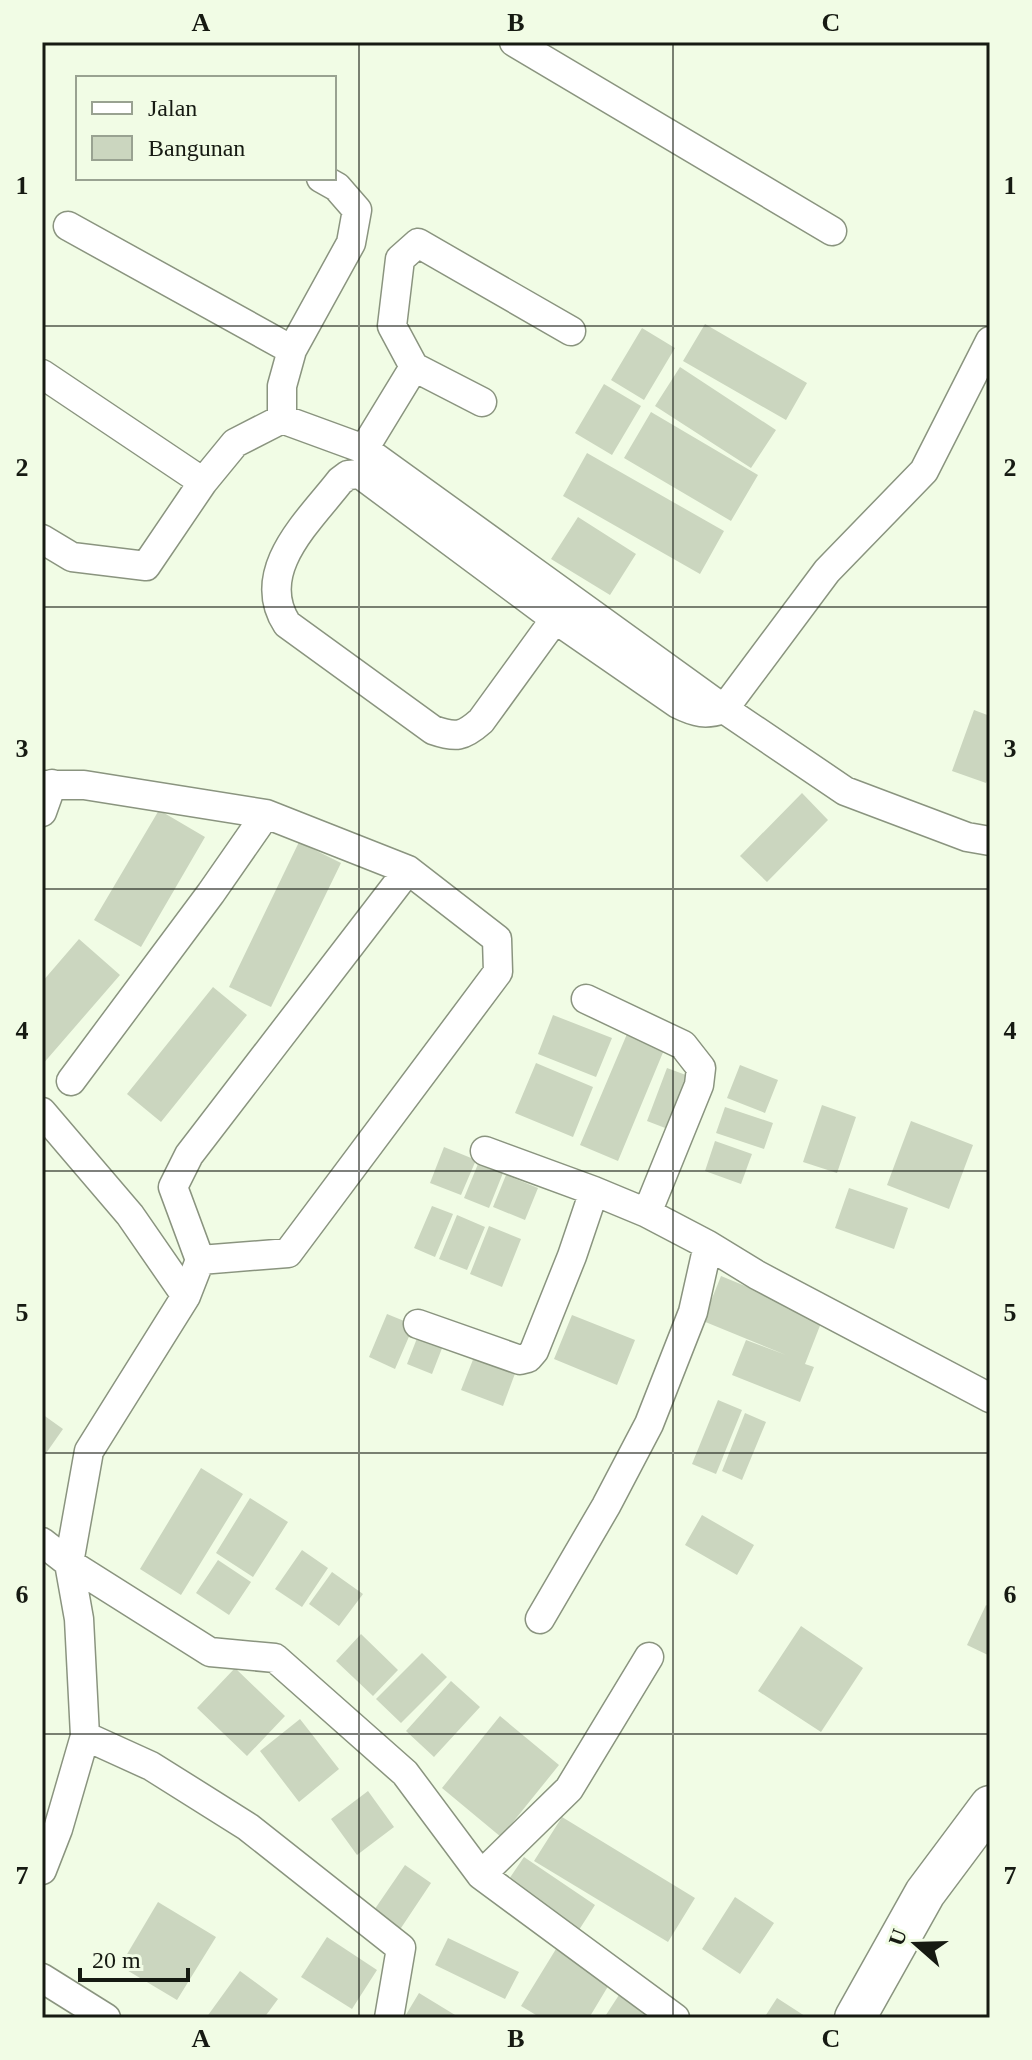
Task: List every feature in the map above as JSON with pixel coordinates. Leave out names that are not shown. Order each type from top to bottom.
[{"type":"street","points":[[514,42],[832,231]]},
{"type":"street","points":[[282,419],[282,386],[292,350],[351,243],[357,210],[337,187],[325,180]]},
{"type":"street","points":[[68,226],[292,350]]},
{"type":"street","points":[[482,402],[414,367],[392,326],[400,259],[418,243],[571,331]]},
{"type":"street","points":[[555,619],[481,721],[468,732],[451,737],[433,730],[287,624],[278,611],[275,590],[278,571],[288,549],[340,481],[348,475],[360,474],[555,619],[678,704],[707,714],[724,709],[827,571],[924,471],[990,341]]},
{"type":"street","points":[[364,449],[414,367]]},
{"type":"street","points":[[42,374],[203,482]]},
{"type":"street","points":[[42,539],[72,557],[146,566],[203,482],[235,443],[282,419],[364,449],[724,709],[845,791],[967,837],[990,841]]},
{"type":"street","points":[[42,812],[47,784],[84,785],[266,814],[408,870],[497,939],[498,972],[288,1253],[200,1260]]},
{"type":"street","points":[[71,1081],[266,814]]},
{"type":"street","points":[[42,1870],[58,1829],[85,1736],[79,1619],[69,1563],[89,1451],[186,1296],[200,1260],[173,1187],[189,1155],[408,870]]},
{"type":"street","points":[[586,999],[683,1045],[701,1068],[699,1085],[647,1213]]},
{"type":"street","points":[[42,1112],[130,1215],[186,1296]]},
{"type":"street","points":[[485,1151],[647,1213],[990,1398]]},
{"type":"street","points":[[418,1324],[520,1360],[528,1358],[534,1351],[572,1256],[594,1191]]},
{"type":"street","points":[[540,1619],[606,1506],[649,1424],[693,1312],[708,1245]]},
{"type":"street","points":[[42,1542],[69,1563],[210,1652],[275,1658],[405,1773],[481,1875],[675,2018]]},
{"type":"street","points":[[481,1875],[569,1789],[649,1657]]},
{"type":"street","points":[[85,1736],[151,1766],[248,1827],[401,1948],[389,2018]]},
{"type":"street","points":[[855,2018],[925,1893],[990,1806]]},
{"type":"street","points":[[42,1978],[106,2018]]},
{"type":"building","points":[[705,324],[807,383],[786,420],[683,361]]},
{"type":"building","points":[[642,328],[675,348],[644,400],[611,380]]},
{"type":"building","points":[[680,367],[776,430],[751,468],[655,406]]},
{"type":"building","points":[[604,384],[641,406],[612,455],[575,433]]},
{"type":"building","points":[[651,412],[758,475],[731,521],[624,458]]},
{"type":"building","points":[[587,453],[724,531],[700,574],[563,496]]},
{"type":"building","points":[[578,517],[636,554],[610,595],[551,559]]},
{"type":"building","points":[[974,710],[990,716],[990,773],[986,783],[952,771]]},
{"type":"building","points":[[802,793],[828,820],[767,882],[740,856]]},
{"type":"building","points":[[159,810],[205,837],[141,947],[94,920]]},
{"type":"building","points":[[299,842],[341,863],[271,1007],[229,987]]},
{"type":"building","points":[[79,939],[120,975],[42,1065],[42,982]]},
{"type":"building","points":[[213,987],[247,1015],[161,1122],[127,1094]]},
{"type":"building","points":[[553,1015],[612,1038],[596,1077],[538,1054]]},
{"type":"building","points":[[627,1034],[664,1050],[618,1161],[580,1145]]},
{"type":"building","points":[[536,1063],[593,1087],[573,1137],[515,1113]]},
{"type":"building","points":[[740,1065],[778,1080],[765,1113],[727,1098]]},
{"type":"building","points":[[667,1068],[694,1078],[673,1131],[647,1121]]},
{"type":"building","points":[[822,1105],[856,1117],[837,1173],[803,1162]]},
{"type":"building","points":[[725,1107],[773,1123],[764,1149],[716,1133]]},
{"type":"building","points":[[911,1121],[973,1145],[949,1209],[887,1185]]},
{"type":"building","points":[[715,1141],[752,1154],[741,1184],[705,1171]]},
{"type":"building","points":[[444,1147],[476,1160],[461,1195],[430,1183]]},
{"type":"building","points":[[478,1164],[503,1173],[489,1208],[464,1198]]},
{"type":"building","points":[[506,1175],[538,1188],[525,1220],[493,1207]]},
{"type":"building","points":[[849,1188],[908,1208],[894,1249],[835,1228]]},
{"type":"building","points":[[432,1206],[453,1214],[435,1257],[414,1248]]},
{"type":"building","points":[[457,1215],[485,1227],[467,1270],[439,1259]]},
{"type":"building","points":[[489,1226],[521,1239],[502,1287],[470,1274]]},
{"type":"building","points":[[721,1276],[823,1318],[805,1364],[814,1367],[800,1402],[732,1375],[746,1340],[786,1355],[703,1321]]},
{"type":"building","points":[[387,1314],[414,1325],[395,1369],[369,1357]]},
{"type":"building","points":[[572,1315],[635,1340],[617,1385],[554,1359]]},
{"type":"building","points":[[421,1328],[446,1338],[432,1374],[407,1364]]},
{"type":"building","points":[[476,1352],[517,1368],[503,1406],[461,1390]]},
{"type":"building","points":[[718,1400],[742,1410],[716,1474],[692,1464]]},
{"type":"building","points":[[745,1413],[766,1422],[742,1480],[722,1471]]},
{"type":"building","points":[[42,1414],[63,1429],[42,1459]]},
{"type":"building","points":[[201,1468],[243,1494],[181,1595],[140,1569]]},
{"type":"building","points":[[250,1498],[288,1522],[253,1577],[216,1553]]},
{"type":"building","points":[[702,1515],[754,1545],[737,1575],[685,1545]]},
{"type":"building","points":[[302,1550],[328,1568],[302,1607],[275,1589]]},
{"type":"building","points":[[218,1560],[251,1582],[229,1615],[196,1593]]},
{"type":"building","points":[[332,1572],[363,1594],[339,1626],[309,1604]]},
{"type":"building","points":[[986,1605],[990,1607],[990,1656],[967,1645]]},
{"type":"building","points":[[801,1626],[863,1668],[821,1732],[758,1691]]},
{"type":"building","points":[[361,1634],[398,1670],[373,1696],[336,1661]]},
{"type":"building","points":[[422,1653],[447,1677],[401,1723],[376,1699]]},
{"type":"building","points":[[235,1668],[285,1716],[247,1756],[197,1708]]},
{"type":"building","points":[[451,1681],[480,1707],[434,1757],[406,1731]]},
{"type":"building","points":[[500,1716],[559,1765],[501,1837],[442,1788]]},
{"type":"building","points":[[300,1719],[339,1769],[299,1802],[260,1751]]},
{"type":"building","points":[[368,1791],[394,1827],[357,1855],[331,1819]]},
{"type":"building","points":[[562,1817],[695,1898],[668,1942],[534,1861]]},
{"type":"building","points":[[524,1857],[595,1905],[577,1933],[505,1885]]},
{"type":"building","points":[[405,1865],[431,1883],[395,1937],[368,1919]]},
{"type":"building","points":[[735,1897],[774,1923],[740,1974],[702,1949]]},
{"type":"building","points":[[158,1902],[216,1937],[177,2000],[120,1966]]},
{"type":"building","points":[[327,1937],[377,1970],[352,2009],[301,1977]]},
{"type":"building","points":[[448,1938],[519,1972],[505,1999],[435,1965]]},
{"type":"building","points":[[556,1949],[610,1983],[589,2018],[541,2018],[521,2006]]},
{"type":"building","points":[[240,1971],[278,1999],[264,2018],[206,2018]]},
{"type":"building","points":[[419,1993],[460,2018],[404,2018]]},
{"type":"building","points":[[619,1995],[654,2018],[604,2018]]},
{"type":"building","points":[[777,1998],[808,2018],[764,2018]]}]
